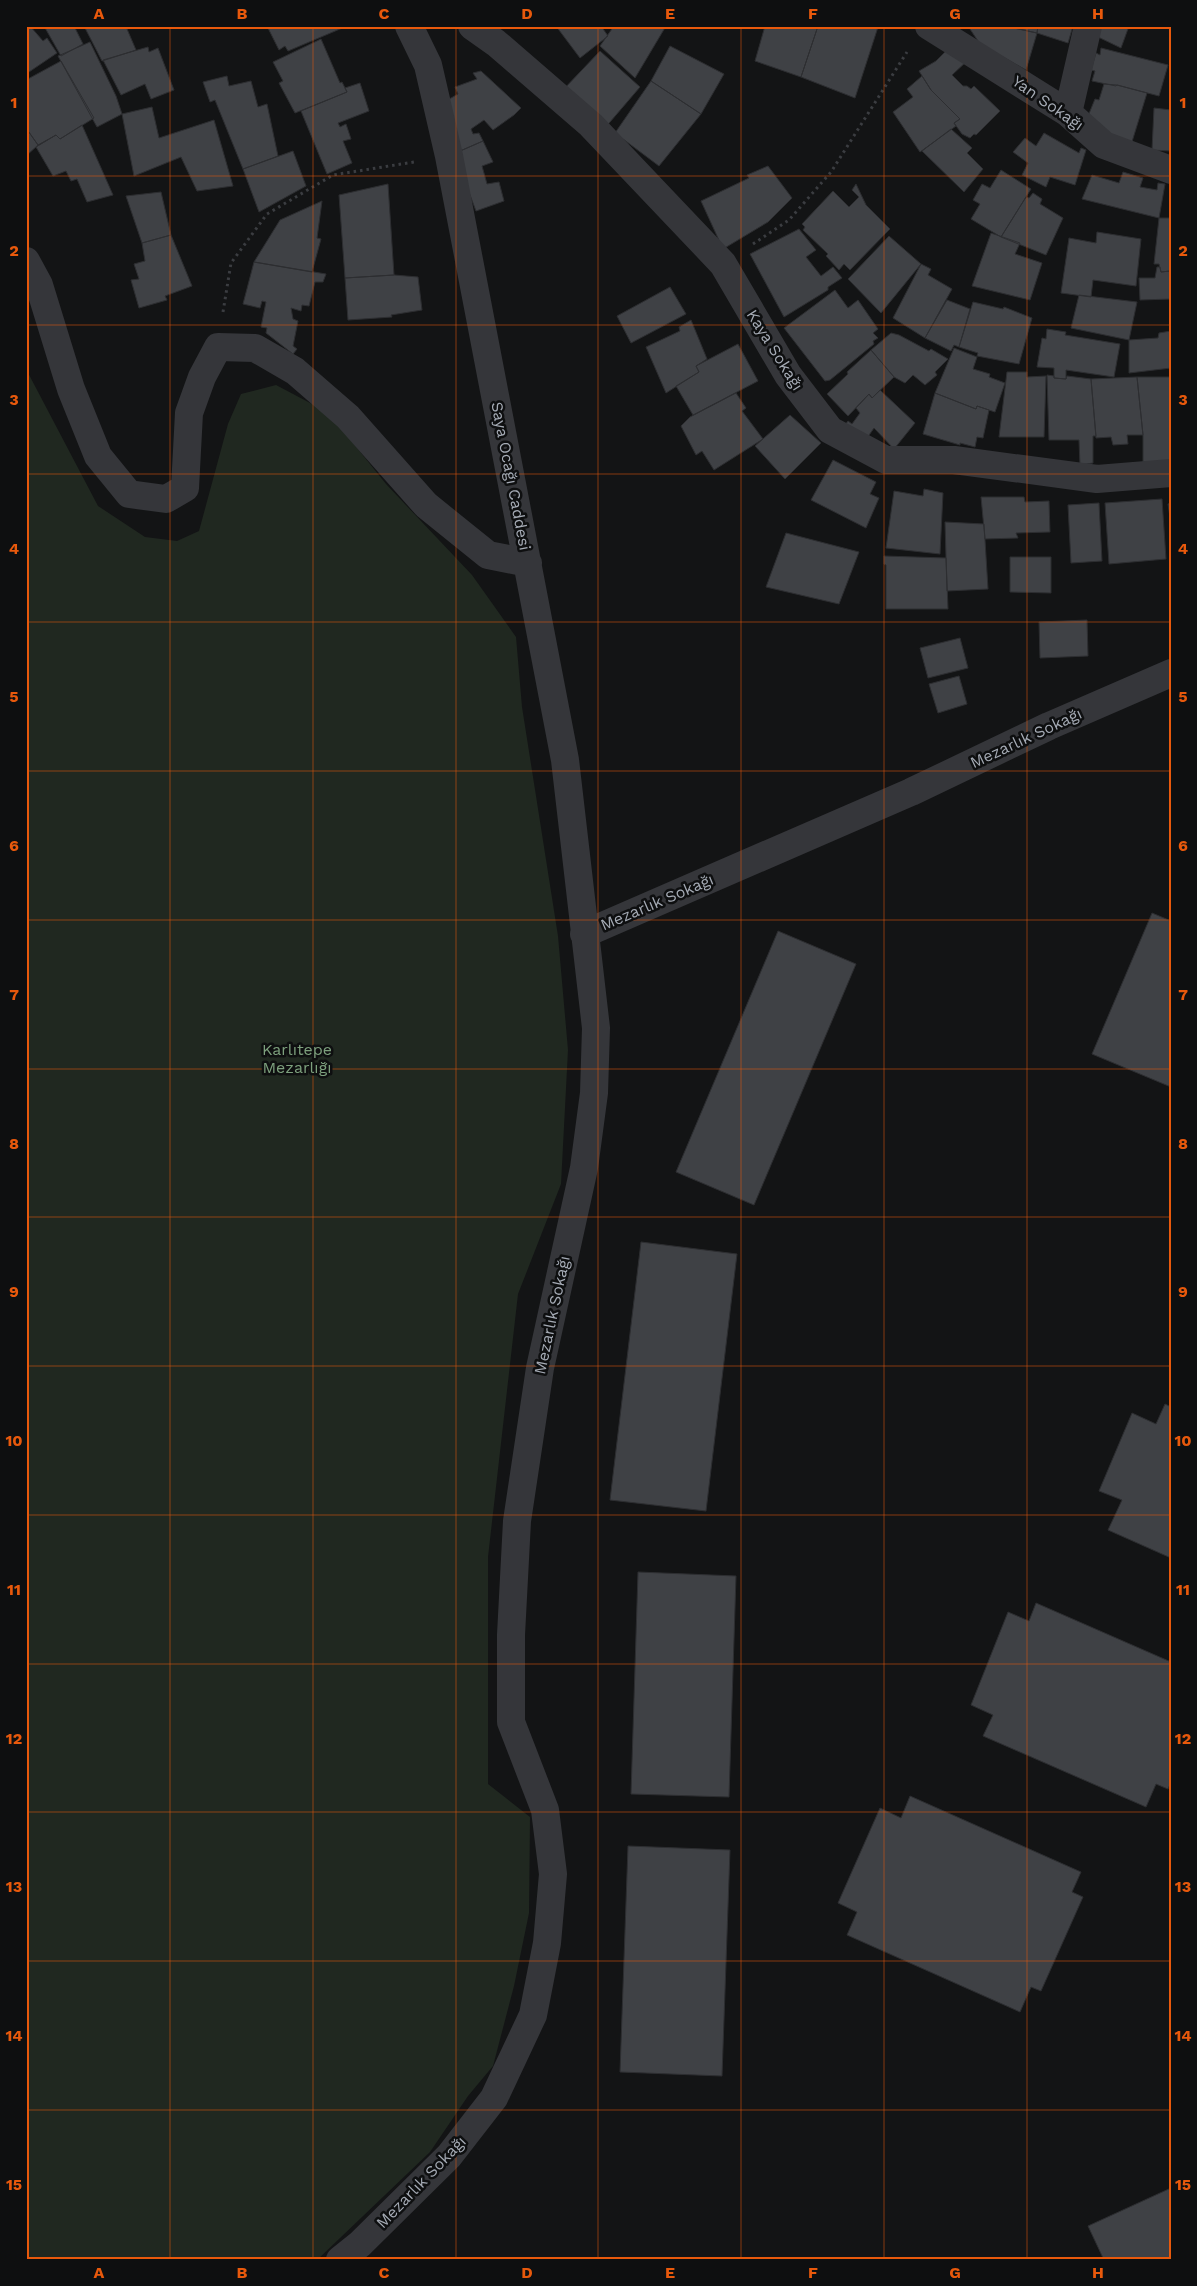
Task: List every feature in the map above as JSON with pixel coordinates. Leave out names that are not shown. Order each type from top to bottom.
[{"type":"street","name":"Saya Ocağı Caddesi","points":[[409,26],[428,66],[449,156],[528,562],[564,760],[584,934]]},
{"type":"street","name":"Kaya Sokağı","points":[[472,26],[496,43],[591,125],[724,264],[788,375],[830,430],[886,460],[954,460],[1097,478],[1171,473]]},
{"type":"street","name":"Yan Sokağı","points":[[930,26],[1068,113],[1104,145],[1171,170]]},
{"type":"street","points":[[1068,113],[1088,26]]},
{"type":"street","points":[[26,261],[39,286],[71,389],[98,456],[129,494],[166,499],[185,488],[189,413],[202,377],[218,347],[255,348],[295,371],[348,417],[426,504],[480,549],[488,555],[528,562]]},
{"type":"street","name":"Mezarlık Sokağı","points":[[340,2260],[360,2244],[450,2156],[494,2098],[533,2015],[547,1943],[553,1874],[545,1810],[512,1722],[511,1635],[517,1521],[540,1368],[584,1168],[594,1093],[596,1028],[584,934],[911,792],[1049,726],[1171,673]]},
{"type":"path","points":[[724,264],[789,220],[831,172],[909,50]]},
{"type":"path","points":[[218,347],[231,262],[267,214],[333,175],[449,156]]},
{"type":"green space","name":"Karlıtepe Mezarlığı","points":[[26,369],[98,506],[145,537],[177,541],[199,531],[228,424],[241,394],[276,385],[329,413],[386,484],[472,575],[516,637],[522,707],[558,936],[568,1050],[561,1184],[518,1294],[488,1557],[488,1784],[530,1817],[529,1913],[514,1986],[493,2066],[468,2096],[430,2152],[317,2260],[26,2260]]},
{"type":"building","points":[[26,26],[30,26],[43,41],[47,38],[57,53],[26,74]]},
{"type":"building","points":[[44,26],[74,26],[83,44],[61,56]]},
{"type":"building","points":[[84,26],[133,26],[127,29],[136,50],[102,61]]},
{"type":"building","points":[[267,26],[347,26],[288,51],[285,46],[279,50]]},
{"type":"building","points":[[556,26],[601,26],[608,36],[580,58]]},
{"type":"building","points":[[614,26],[666,26],[635,78],[600,46]]},
{"type":"building","points":[[765,26],[818,26],[801,77],[755,61]]},
{"type":"building","points":[[818,26],[878,27],[855,98],[801,77]]},
{"type":"building","points":[[968,26],[1005,26],[1037,33],[1026,70],[980,44]]},
{"type":"building","points":[[1005,26],[1038,26],[1037,33]]},
{"type":"building","points":[[1038,26],[1073,26],[1068,43],[1037,33]]},
{"type":"building","points":[[1099,26],[1129,26],[1121,48],[1096,36]]},
{"type":"building","points":[[321,39],[340,83],[342,82],[347,92],[295,113],[279,83],[283,81],[273,62]]},
{"type":"building","points":[[90,42],[116,96],[122,114],[97,127],[58,56]]},
{"type":"building","points":[[670,46],[724,74],[701,114],[651,81]]},
{"type":"building","points":[[951,46],[967,61],[952,75],[963,86],[971,89],[974,86],[1000,111],[976,135],[974,134],[970,138],[962,134],[954,123],[960,119],[931,90],[919,71],[936,61]]},
{"type":"building","points":[[148,47],[149,52],[158,48],[174,90],[151,99],[145,84],[121,95],[103,60]]},
{"type":"building","points":[[1101,48],[1168,65],[1159,96],[1117,85],[1092,81],[1095,71],[1091,70],[1096,53],[1100,55]]},
{"type":"building","points":[[600,51],[640,87],[604,129],[562,91]]},
{"type":"building","points":[[61,61],[94,118],[60,139],[56,135],[38,145],[26,128],[26,80]]},
{"type":"building","points":[[481,71],[521,108],[493,130],[484,120],[471,129],[473,134],[479,133],[483,141],[451,155],[439,105],[458,94],[455,87],[477,79],[473,73]]},
{"type":"building","points":[[227,76],[229,86],[251,81],[258,107],[267,104],[278,156],[243,169],[215,100],[210,102],[203,82]]},
{"type":"building","points":[[922,76],[931,90],[960,119],[954,123],[956,126],[920,152],[893,112],[913,97],[907,89]]},
{"type":"building","points":[[651,81],[701,114],[659,166],[615,133]]},
{"type":"building","points":[[360,83],[369,111],[338,123],[340,127],[346,124],[351,139],[343,141],[352,163],[327,174],[301,111],[347,92],[345,88]]},
{"type":"building","points":[[1104,84],[1117,85],[1147,93],[1131,145],[1086,121],[1095,99],[1099,100]]},
{"type":"building","points":[[152,107],[159,138],[214,120],[233,186],[197,191],[181,157],[134,176],[122,114]]},
{"type":"building","points":[[1154,108],[1171,110],[1171,151],[1152,150]]},
{"type":"building","points":[[82,125],[113,195],[87,202],[77,179],[71,181],[66,171],[53,176],[36,147],[56,135],[60,139]]},
{"type":"building","points":[[26,128],[38,145],[26,156]]},
{"type":"building","points":[[951,129],[972,148],[967,153],[983,169],[964,192],[922,151]]},
{"type":"building","points":[[1044,133],[1079,153],[1081,148],[1086,150],[1075,185],[1050,177],[1046,187],[1022,175],[1028,163],[1013,152],[1025,138],[1036,146]]},
{"type":"building","points":[[483,141],[493,162],[482,166],[487,184],[499,182],[504,201],[476,211],[461,171],[451,155]]},
{"type":"building","points":[[293,151],[306,186],[259,212],[243,169]]},
{"type":"building","points":[[768,166],[792,198],[768,222],[723,249],[701,201],[749,178],[747,175]]},
{"type":"building","points":[[1001,170],[1031,189],[1001,237],[971,219],[980,204],[973,200],[982,184],[990,188]]},
{"type":"building","points":[[1123,172],[1143,178],[1140,187],[1157,190],[1158,183],[1165,184],[1159,218],[1082,199],[1092,175],[1119,183]]},
{"type":"building","points":[[388,184],[394,275],[345,278],[339,195]]},
{"type":"building","points":[[856,184],[866,205],[890,229],[850,270],[844,264],[839,270],[826,256],[828,254],[803,230],[805,227],[802,224],[833,191],[849,207],[859,197],[852,190]]},
{"type":"building","points":[[161,192],[171,235],[142,243],[126,196]]},
{"type":"building","points":[[1033,193],[1042,199],[1040,204],[1063,218],[1046,255],[1001,237],[1026,197],[1029,198]]},
{"type":"building","points":[[322,201],[317,238],[321,239],[312,272],[254,262],[280,220]]},
{"type":"building","points":[[1159,218],[1171,218],[1170,271],[1161,272],[1159,264],[1154,264]]},
{"type":"building","points":[[799,229],[816,250],[806,257],[821,276],[833,267],[842,278],[828,287],[828,290],[784,317],[750,254]]},
{"type":"building","points":[[1097,232],[1141,239],[1136,286],[1093,280],[1091,297],[1061,293],[1069,238],[1096,243]]},
{"type":"building","points":[[991,233],[1020,243],[1015,254],[1042,263],[1030,300],[972,286]]},
{"type":"building","points":[[171,235],[192,286],[165,296],[167,300],[139,308],[131,280],[139,279],[134,264],[145,261],[142,243]]},
{"type":"building","points":[[889,236],[921,264],[881,313],[848,279]]},
{"type":"building","points":[[254,262],[326,274],[323,282],[315,282],[309,306],[302,305],[301,311],[291,308],[293,319],[298,321],[293,346],[297,349],[293,354],[266,333],[267,328],[261,327],[266,302],[262,301],[260,308],[243,304]]},
{"type":"building","points":[[921,264],[931,269],[928,275],[952,289],[925,338],[893,318]]},
{"type":"building","points":[[1157,267],[1160,267],[1161,272],[1170,271],[1171,268],[1171,299],[1140,300],[1139,278],[1155,278]]},
{"type":"building","points":[[394,275],[418,277],[422,310],[391,315],[392,317],[348,320],[345,278]]},
{"type":"building","points":[[670,287],[686,314],[631,343],[617,316]]},
{"type":"building","points":[[835,290],[848,308],[858,300],[878,329],[873,333],[878,338],[873,341],[874,344],[830,380],[825,381],[784,328]]},
{"type":"building","points":[[1079,295],[1137,302],[1129,340],[1071,328]]},
{"type":"building","points":[[947,300],[970,309],[959,347],[954,345],[951,351],[925,338]]},
{"type":"building","points":[[973,302],[1003,309],[1004,307],[1032,318],[1019,364],[977,356],[978,353],[959,347]]},
{"type":"building","points":[[691,320],[707,359],[696,366],[699,372],[666,393],[646,347],[680,331],[679,327]]},
{"type":"building","points":[[1047,329],[1066,332],[1065,335],[1120,344],[1114,377],[1066,370],[1066,379],[1054,378],[1054,368],[1037,367],[1042,338],[1046,339]]},
{"type":"building","points":[[1171,331],[1171,368],[1129,373],[1129,340],[1158,338],[1159,333]]},
{"type":"building","points":[[891,333],[899,335],[929,351],[931,349],[948,359],[935,372],[937,375],[925,385],[913,375],[905,383],[894,377],[871,350]]},
{"type":"building","points":[[738,344],[758,381],[693,415],[676,386],[699,372],[696,366]]},
{"type":"building","points":[[954,348],[977,357],[973,369],[990,374],[989,377],[1005,383],[995,412],[977,406],[976,409],[935,393]]},
{"type":"building","points":[[871,350],[894,377],[872,398],[869,394],[848,416],[827,394]]},
{"type":"building","points":[[1007,372],[1027,372],[1027,377],[1046,376],[1044,437],[999,437]]},
{"type":"building","points":[[1047,375],[1054,376],[1054,378],[1066,379],[1067,376],[1091,379],[1096,436],[1093,436],[1093,463],[1080,465],[1079,440],[1049,440]]},
{"type":"building","points":[[1137,377],[1171,377],[1171,461],[1143,462],[1143,435]]},
{"type":"building","points":[[1137,377],[1143,435],[1127,435],[1128,444],[1113,445],[1111,437],[1096,438],[1091,379]]},
{"type":"building","points":[[880,390],[915,423],[894,449],[874,428],[867,438],[845,425],[848,421],[852,424],[860,413],[856,408],[869,394],[872,398]]},
{"type":"building","points":[[736,393],[746,408],[742,411],[763,439],[714,470],[702,451],[696,455],[681,426],[690,417]]},
{"type":"building","points":[[935,393],[976,409],[977,406],[989,410],[983,438],[977,437],[975,447],[960,443],[960,445],[923,434]]},
{"type":"building","points":[[790,415],[821,443],[785,479],[755,446]]},
{"type":"building","points":[[833,460],[876,482],[870,494],[879,498],[866,528],[811,500]]},
{"type":"building","points":[[924,489],[943,493],[940,554],[886,548],[894,491],[923,496]]},
{"type":"building","points":[[981,497],[1024,497],[1025,502],[1049,501],[1050,532],[1016,533],[1018,538],[985,539]]},
{"type":"building","points":[[1162,499],[1166,559],[1109,564],[1105,503]]},
{"type":"building","points":[[1099,503],[1102,561],[1071,563],[1068,505]]},
{"type":"building","points":[[1171,503],[1171,524],[1168,504]]},
{"type":"building","points":[[945,522],[984,524],[988,589],[947,591]]},
{"type":"building","points":[[786,533],[859,552],[839,604],[766,587]]},
{"type":"building","points":[[884,556],[946,558],[948,609],[886,609],[886,565],[884,564]]},
{"type":"building","points":[[1010,557],[1051,557],[1051,593],[1010,592]]},
{"type":"building","points":[[1087,620],[1088,656],[1040,658],[1039,622]]},
{"type":"building","points":[[960,638],[968,668],[928,678],[920,648]]},
{"type":"building","points":[[959,676],[967,704],[938,713],[929,684]]},
{"type":"building","points":[[1152,913],[1171,921],[1171,1087],[1092,1054]]},
{"type":"building","points":[[778,931],[856,964],[754,1205],[676,1172]]},
{"type":"building","points":[[641,1242],[737,1254],[706,1511],[610,1500]]},
{"type":"building","points":[[1165,1404],[1171,1407],[1171,1558],[1108,1530],[1122,1500],[1099,1491],[1132,1413],[1156,1424]]},
{"type":"building","points":[[638,1572],[736,1576],[729,1797],[631,1794]]},
{"type":"building","points":[[1036,1603],[1171,1662],[1171,1782],[1168,1789],[1156,1784],[1146,1807],[983,1736],[993,1715],[971,1705],[1008,1612],[1029,1621]]},
{"type":"building","points":[[910,1796],[1081,1872],[1072,1892],[1083,1897],[1041,1991],[1031,1987],[1020,2012],[847,1935],[857,1912],[838,1903],[880,1808],[901,1818]]},
{"type":"building","points":[[628,1846],[730,1850],[722,2076],[620,2072]]},
{"type":"building","points":[[1171,2188],[1171,2260],[1104,2260],[1088,2226]]}]
